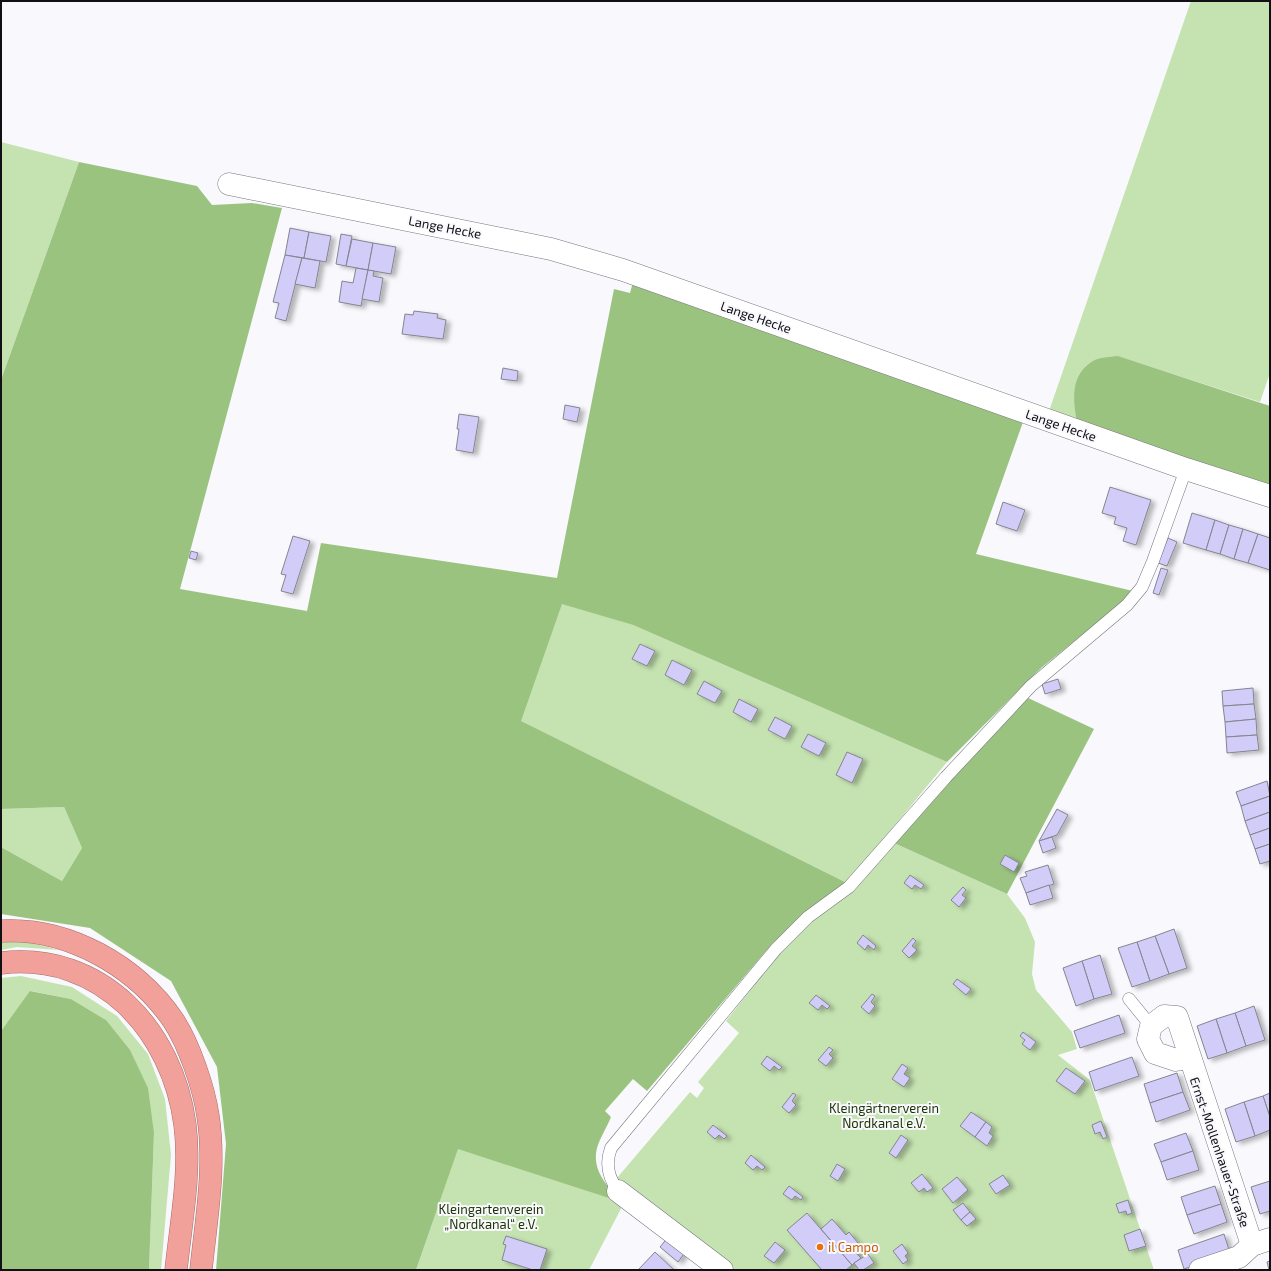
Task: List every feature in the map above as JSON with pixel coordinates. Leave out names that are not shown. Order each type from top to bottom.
[{"type":"highway","points":[[1,931],[18,930],[60,937],[104,956],[140,982],[173,1021],[196,1067],[208,1117],[211,1169],[201,1270]]},
{"type":"highway","points":[[1,963],[16,961],[54,965],[90,978],[126,1002],[153,1035],[175,1078],[185,1125],[187,1169],[176,1270]]},
{"type":"street","name":"Lange Hecke","points":[[229,184],[551,248],[608,266],[1186,469],[1270,496]]},
{"type":"street","name":"Ernst-Mollenhauer-Straße","points":[[1151,1026],[1164,1016],[1177,1017],[1189,1058],[1261,1242],[1239,1257],[1200,1270]]},
{"type":"street","points":[[618,1191],[722,1270]]},
{"type":"lane","points":[[618,1191],[611,1181],[607,1169],[607,1158],[611,1148],[776,949],[808,917],[849,887],[946,777],[1031,686],[1127,605],[1142,587],[1153,561],[1186,469]]},
{"type":"lane","points":[[1129,999],[1151,1026]]},
{"type":"green space","points":[[1191,1],[1270,1],[1270,373],[1260,402],[1117,356],[1077,422],[1048,414]]},
{"type":"green space","points":[[1,142],[79,162],[1,380]]},
{"type":"green space","points":[[79,162],[197,186],[212,205],[252,203],[282,208],[180,589],[307,611],[321,543],[557,578],[614,289],[630,293],[633,282],[1023,422],[976,554],[1133,591],[1113,610],[1041,668],[947,762],[633,625],[562,604],[521,721],[847,883],[806,913],[771,945],[647,1091],[633,1079],[605,1111],[611,1117],[597,1148],[597,1164],[599,1172],[607,1186],[624,1203],[458,1149],[416,1270],[216,1270],[226,1144],[217,1067],[171,981],[90,928],[1,914],[1,847],[62,881],[82,848],[64,807],[1,809],[1,380]]},
{"type":"green space","points":[[1118,356],[1270,406],[1270,487],[1077,422],[1074,396],[1080,373],[1093,361]]},
{"type":"green space","points":[[562,603],[633,625],[947,762],[847,883],[520,721]]},
{"type":"green space","points":[[1026,697],[1094,729],[1007,894],[894,843]]},
{"type":"green space","points":[[64,807],[82,848],[62,881],[1,847],[1,809]]},
{"type":"green space","name":"Kleingärtnerverein Nordkanal e.V.","points":[[894,843],[1007,894],[1025,918],[1035,942],[1032,974],[1036,990],[1072,1032],[1077,1049],[1058,1055],[1090,1080],[1154,1270],[734,1270],[621,1185],[617,1178],[690,1092],[697,1098],[704,1088],[698,1082],[739,1033],[726,1021],[780,953],[812,919]]},
{"type":"green space","points":[[20,940],[59,950],[17,947],[1,950],[1,942]]},
{"type":"green space","points":[[21,976],[72,987],[117,1016],[148,1054],[165,1099],[171,1155],[161,1270],[149,1270],[154,1133],[106,1020],[71,999],[31,991],[1,1031],[1,978]]},
{"type":"green space","points":[[30,991],[71,999],[106,1020],[130,1050],[148,1088],[154,1133],[149,1270],[1,1270],[1,1031]]},
{"type":"green space","name":"Kleingartenverein „Nordkanal“ e.V.","points":[[458,1148],[624,1203],[589,1270],[416,1270]]},
{"type":"building","points":[[290,228],[309,232],[304,258],[285,255]]},
{"type":"building","points":[[309,232],[331,236],[326,262],[304,258]]},
{"type":"building","points":[[341,234],[352,236],[346,266],[336,264]]},
{"type":"building","points":[[352,239],[373,243],[368,270],[346,266]]},
{"type":"building","points":[[373,243],[396,247],[391,274],[368,270]]},
{"type":"building","points":[[285,255],[302,258],[286,321],[275,318],[279,303],[273,302]]},
{"type":"building","points":[[302,258],[320,261],[315,288],[295,284]]},
{"type":"building","points":[[356,268],[368,270],[361,306],[339,302],[342,281],[353,283]]},
{"type":"building","points":[[368,270],[374,271],[373,276],[383,278],[379,302],[362,299]]},
{"type":"building","points":[[414,311],[438,314],[437,318],[446,320],[443,339],[402,334],[405,314],[413,315]]},
{"type":"building","points":[[503,368],[518,371],[517,381],[501,379]]},
{"type":"building","points":[[565,405],[580,408],[577,422],[563,419]]},
{"type":"building","points":[[459,414],[479,417],[473,453],[456,450],[459,429],[457,429]]},
{"type":"building","points":[[1110,487],[1151,500],[1136,545],[1123,541],[1127,528],[1114,524],[1116,517],[1102,513]]},
{"type":"building","points":[[1003,502],[1025,510],[1017,531],[996,524]]},
{"type":"building","points":[[1192,513],[1215,520],[1206,550],[1183,543]]},
{"type":"building","points":[[1215,520],[1229,525],[1220,554],[1206,550]]},
{"type":"building","points":[[1229,525],[1243,529],[1234,559],[1220,554]]},
{"type":"building","points":[[1243,529],[1258,534],[1248,563],[1234,559]]},
{"type":"building","points":[[1258,534],[1270,538],[1270,570],[1248,563]]},
{"type":"building","points":[[293,536],[310,541],[293,594],[281,591],[286,575],[281,574]]},
{"type":"building","points":[[1168,538],[1177,542],[1167,566],[1158,563]]},
{"type":"building","points":[[191,551],[198,553],[196,560],[189,558]]},
{"type":"building","points":[[1161,568],[1168,570],[1159,595],[1153,593]]},
{"type":"building","points":[[640,644],[655,651],[647,666],[632,659]]},
{"type":"building","points":[[672,660],[692,670],[684,685],[665,675]]},
{"type":"building","points":[[1058,679],[1061,689],[1045,694],[1042,684]]},
{"type":"building","points":[[704,681],[722,691],[715,703],[697,694]]},
{"type":"building","points":[[1253,688],[1254,704],[1223,706],[1222,691]]},
{"type":"building","points":[[739,699],[758,709],[751,722],[733,712]]},
{"type":"building","points":[[1254,704],[1256,719],[1225,722],[1223,706]]},
{"type":"building","points":[[775,717],[792,726],[785,739],[768,730]]},
{"type":"building","points":[[1256,719],[1257,735],[1226,737],[1225,722]]},
{"type":"building","points":[[808,734],[826,743],[819,756],[801,747]]},
{"type":"building","points":[[1257,735],[1259,750],[1227,753],[1226,737]]},
{"type":"building","points":[[847,752],[863,759],[852,783],[836,775]]},
{"type":"building","points":[[1267,781],[1270,796],[1241,806],[1236,792]]},
{"type":"building","points":[[1270,796],[1270,812],[1245,821],[1241,806]]},
{"type":"building","points":[[1057,809],[1068,815],[1057,835],[1039,841]]},
{"type":"building","points":[[1270,812],[1270,828],[1250,835],[1245,821]]},
{"type":"building","points":[[1270,828],[1270,844],[1255,849],[1250,835]]},
{"type":"building","points":[[1052,837],[1056,848],[1043,853],[1039,841]]},
{"type":"building","points":[[1270,844],[1270,861],[1260,864],[1255,849]]},
{"type":"building","points":[[1005,855],[1019,863],[1014,872],[1000,864]]},
{"type":"building","points":[[1048,865],[1054,884],[1026,893],[1020,878],[1027,876],[1025,872]]},
{"type":"building","points":[[910,875],[924,885],[921,889],[915,885],[912,889],[904,883]]},
{"type":"building","points":[[1049,885],[1053,898],[1030,905],[1026,893]]},
{"type":"building","points":[[963,887],[966,890],[962,895],[966,898],[959,907],[951,900]]},
{"type":"building","points":[[1174,929],[1187,968],[1169,974],[1155,936]]},
{"type":"building","points":[[863,935],[876,946],[874,950],[868,945],[865,950],[857,943]]},
{"type":"building","points":[[1155,936],[1169,974],[1150,981],[1137,942]]},
{"type":"building","points":[[913,938],[916,941],[912,946],[917,950],[909,958],[902,951]]},
{"type":"building","points":[[1137,942],[1150,981],[1132,987],[1118,948]]},
{"type":"building","points":[[1100,955],[1112,994],[1094,999],[1082,961]]},
{"type":"building","points":[[1082,961],[1094,999],[1076,1006],[1063,968]]},
{"type":"building","points":[[957,979],[971,989],[966,995],[953,984]]},
{"type":"building","points":[[872,994],[875,996],[871,1002],[875,1006],[869,1014],[861,1007]]},
{"type":"building","points":[[816,995],[830,1006],[827,1009],[822,1005],[818,1010],[809,1003]]},
{"type":"building","points":[[1254,1006],[1265,1040],[1246,1046],[1235,1013]]},
{"type":"building","points":[[1235,1013],[1246,1046],[1227,1053],[1216,1019]]},
{"type":"building","points":[[1119,1015],[1125,1033],[1080,1048],[1074,1031]]},
{"type":"building","points":[[1216,1019],[1227,1053],[1208,1059],[1197,1026]]},
{"type":"building","points":[[1023,1032],[1036,1042],[1030,1050],[1022,1044],[1025,1040],[1020,1036]]},
{"type":"building","points":[[829,1047],[833,1050],[829,1054],[833,1058],[826,1066],[818,1060]]},
{"type":"building","points":[[767,1056],[782,1067],[779,1070],[774,1066],[770,1071],[761,1064]]},
{"type":"building","points":[[1132,1057],[1139,1076],[1095,1091],[1089,1072]]},
{"type":"building","points":[[902,1064],[908,1068],[904,1074],[910,1078],[904,1087],[892,1079]]},
{"type":"building","points":[[1066,1068],[1085,1081],[1075,1094],[1056,1081]]},
{"type":"building","points":[[1177,1073],[1183,1092],[1150,1103],[1144,1084]]},
{"type":"building","points":[[1183,1092],[1190,1110],[1156,1122],[1150,1103]]},
{"type":"building","points":[[793,1093],[796,1095],[792,1101],[796,1105],[789,1113],[782,1107]]},
{"type":"building","points":[[1270,1093],[1270,1117],[1263,1096]]},
{"type":"building","points":[[1263,1096],[1270,1117],[1270,1130],[1255,1136],[1244,1102]]},
{"type":"building","points":[[1244,1102],[1255,1136],[1236,1142],[1225,1109]]},
{"type":"building","points":[[971,1112],[986,1122],[975,1137],[960,1126]]},
{"type":"building","points":[[1101,1121],[1107,1137],[1103,1139],[1100,1132],[1095,1134],[1092,1125]]},
{"type":"building","points":[[986,1122],[992,1127],[989,1133],[993,1136],[987,1146],[975,1137]]},
{"type":"building","points":[[713,1125],[727,1136],[724,1139],[719,1135],[715,1139],[707,1132]]},
{"type":"building","points":[[1186,1133],[1193,1151],[1161,1162],[1154,1144]]},
{"type":"building","points":[[901,1135],[908,1140],[896,1158],[889,1153]]},
{"type":"building","points":[[1193,1151],[1199,1170],[1167,1180],[1161,1162]]},
{"type":"building","points":[[751,1155],[765,1167],[762,1170],[757,1166],[753,1170],[745,1163]]},
{"type":"building","points":[[837,1164],[845,1169],[838,1181],[830,1176]]},
{"type":"building","points":[[922,1174],[933,1188],[927,1192],[924,1188],[919,1192],[911,1183]]},
{"type":"building","points":[[1003,1175],[1010,1185],[996,1194],[989,1184]]},
{"type":"building","points":[[957,1177],[968,1190],[953,1203],[942,1189]]},
{"type":"building","points":[[1270,1181],[1270,1211],[1260,1214],[1251,1187]]},
{"type":"building","points":[[789,1186],[803,1197],[801,1200],[795,1196],[792,1200],[783,1194]]},
{"type":"building","points":[[1215,1186],[1221,1204],[1187,1215],[1181,1197]]},
{"type":"building","points":[[1128,1200],[1132,1213],[1127,1215],[1126,1211],[1119,1213],[1116,1204]]},
{"type":"building","points":[[963,1203],[970,1212],[961,1220],[953,1210]]},
{"type":"building","points":[[1221,1204],[1227,1222],[1194,1234],[1187,1215]]},
{"type":"building","points":[[970,1212],[976,1219],[967,1226],[961,1220]]},
{"type":"building","name":"il Campo","points":[[807,1213],[852,1265],[846,1270],[822,1270],[787,1230]]},
{"type":"building","points":[[832,1219],[846,1235],[849,1232],[862,1248],[856,1253],[861,1258],[852,1265],[821,1229]]},
{"type":"building","points":[[1140,1229],[1146,1246],[1129,1251],[1124,1235]]},
{"type":"building","points":[[1224,1234],[1230,1253],[1184,1269],[1178,1250]]},
{"type":"building","points":[[506,1236],[547,1249],[540,1270],[533,1270],[502,1260],[506,1245],[503,1244]]},
{"type":"building","points":[[668,1237],[686,1251],[678,1262],[660,1247]]},
{"type":"building","points":[[775,1242],[785,1250],[774,1263],[764,1256]]},
{"type":"building","points":[[902,1244],[908,1253],[905,1256],[908,1260],[903,1264],[893,1251]]},
{"type":"building","points":[[655,1252],[674,1270],[638,1270]]},
{"type":"building","points":[[868,1254],[874,1263],[863,1270],[859,1270],[854,1263]]},
{"type":"building","points":[[1270,1261],[1270,1270],[1269,1270],[1267,1262]]},
{"type":"place","name":"il Campo","points":[[820,1247]]}]
